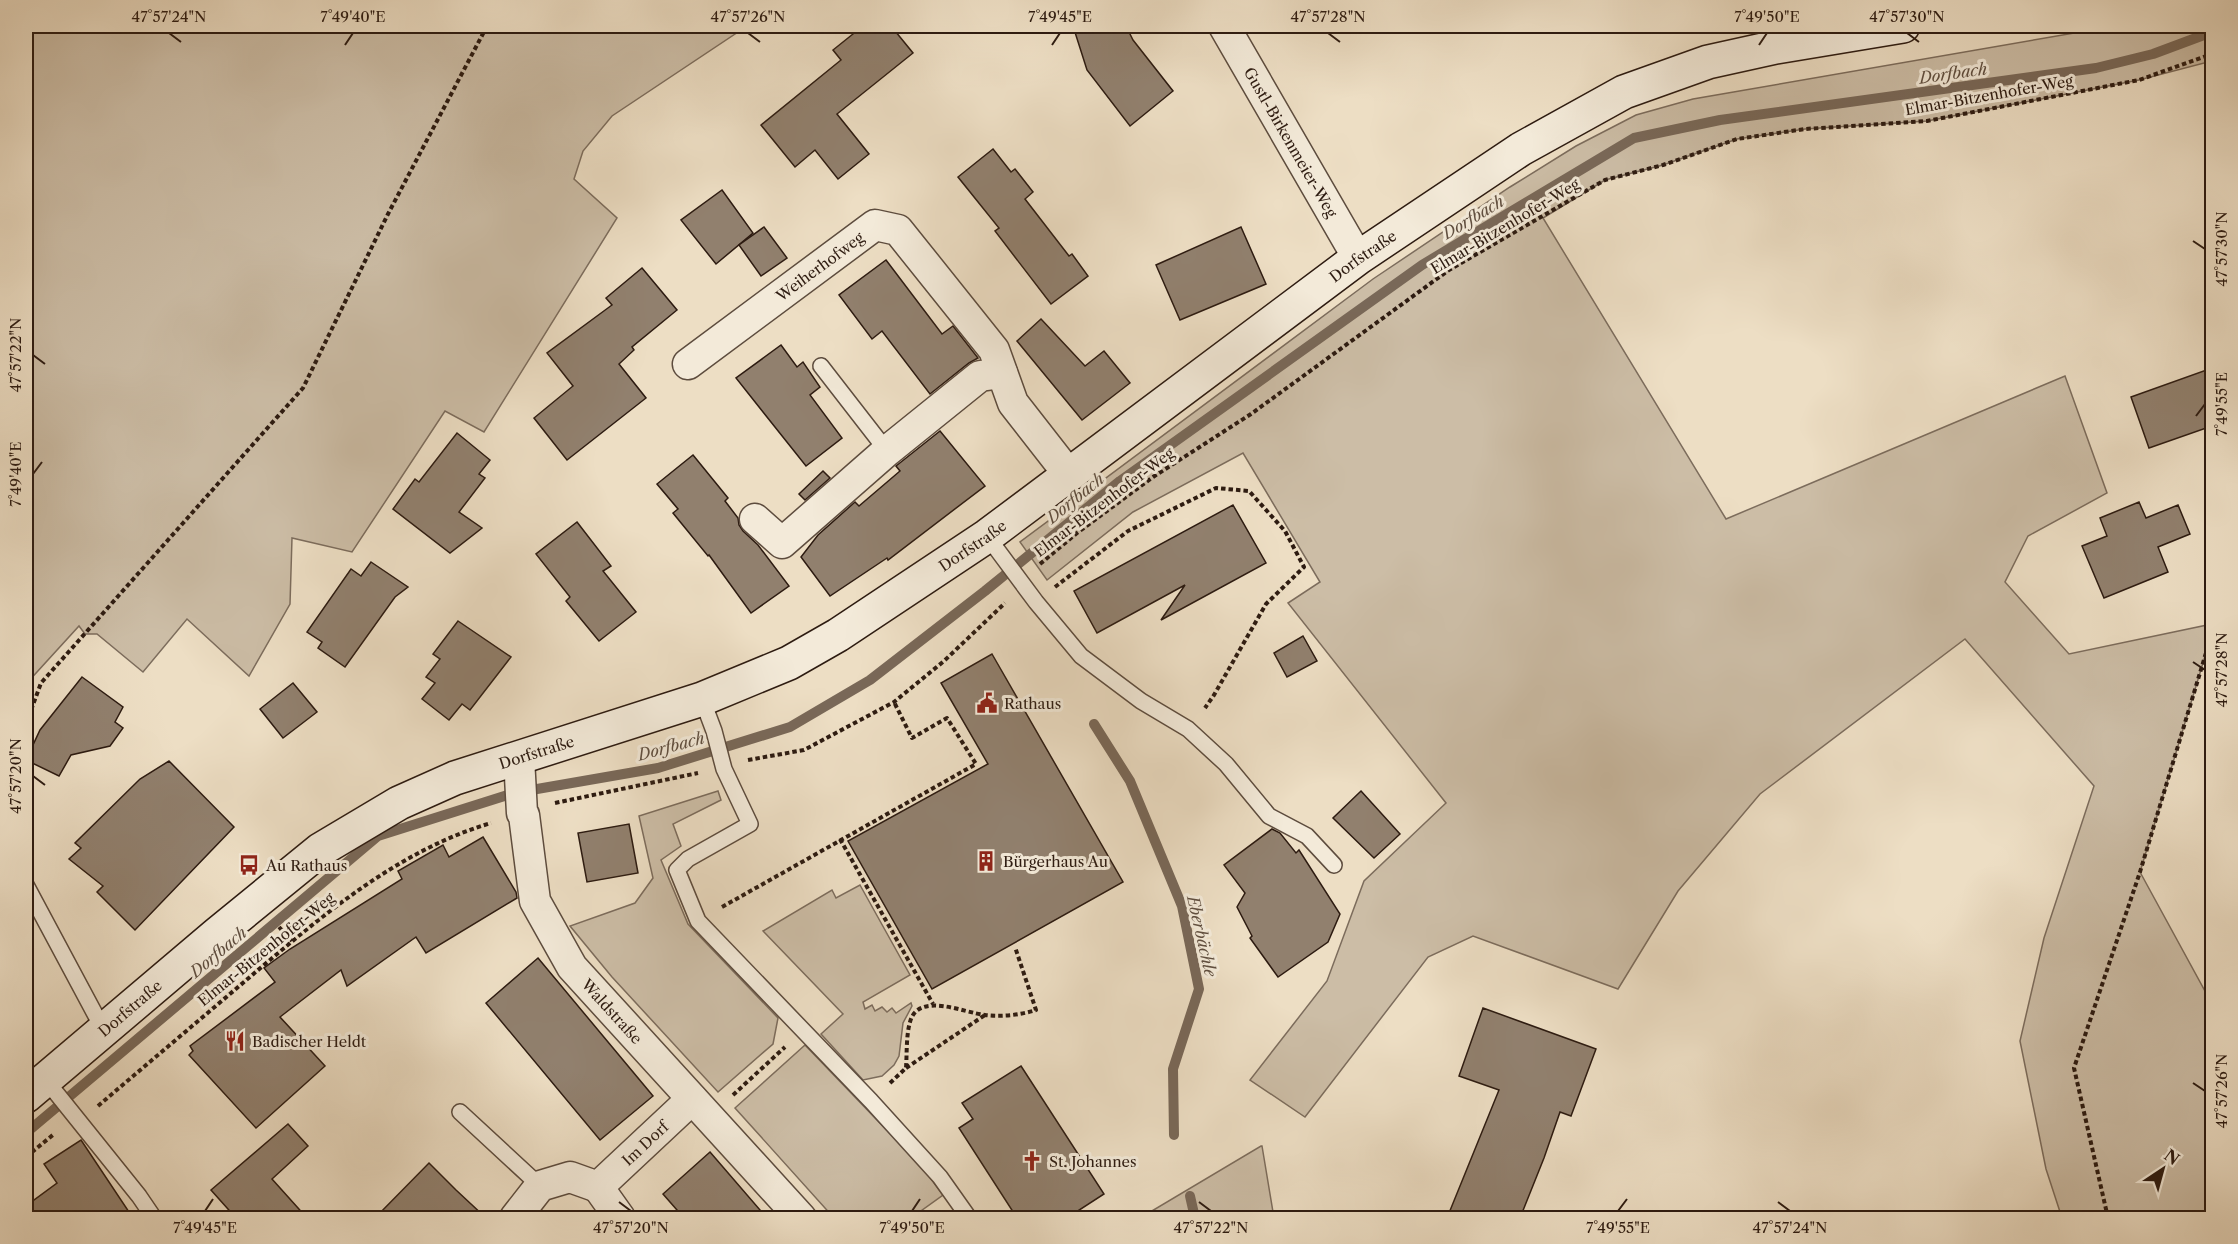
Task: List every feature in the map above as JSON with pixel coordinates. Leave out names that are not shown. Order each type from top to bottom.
[{"type":"main road","name":"Dorfstraße","points":[[42,1089],[103,1029],[320,850],[399,802],[455,778],[519,766],[702,699],[789,663],[995,548],[1070,476],[1358,258],[1521,149],[1624,92],[1717,60],[1776,47],[1903,26]]},
{"type":"street","name":"Gustl-Birkenmeier-Weg","points":[[1224,26],[1358,258]]},
{"type":"street","name":"Weiherhofweg","points":[[688,364],[875,225],[898,230],[994,350],[1013,404],[1070,476]]},
{"type":"street","points":[[755,519],[782,543],[887,451],[980,376],[1002,373]]},
{"type":"street","name":"Waldstraße","points":[[519,766],[535,901],[572,967],[801,1218]]},
{"type":"street","name":"Im Dorf","points":[[598,1186],[700,1108]]},
{"type":"street","points":[[515,1218],[540,1186],[570,1177],[598,1186],[620,1218]]},
{"type":"lane","points":[[821,366],[887,451]]},
{"type":"lane","points":[[995,548],[1036,602],[1082,656],[1141,701],[1188,729],[1226,764],[1269,816],[1307,836],[1334,865]]},
{"type":"lane","points":[[702,699],[724,766],[750,824],[688,859],[678,870],[698,921],[871,1101],[940,1177],[969,1218]]},
{"type":"lane","points":[[26,885],[103,1029]]},
{"type":"lane","name":"Dorfstraße","points":[[42,1089],[74,1115],[154,1218]]},
{"type":"lane","points":[[460,1112],[540,1186]]},
{"type":"path","points":[[26,724],[41,683],[303,388],[388,214],[487,26]]},
{"type":"path","name":"Elmar-Bitzenhofer-Weg","points":[[26,1157],[74,1115],[98,1106],[292,941],[368,884],[441,840],[556,802],[746,760],[804,750],[894,702],[945,662],[1036,568],[1115,505],[1251,414],[1449,270],[1605,180],[1663,165],[1737,139],[1805,129],[1927,121],[2139,80],[2212,54]]},
{"type":"path","points":[[1036,602],[1128,531],[1216,488],[1249,491],[1285,531],[1304,567],[1266,604],[1214,694],[1188,729]]},
{"type":"path","points":[[2108,1218],[2074,1068],[2140,872],[2212,633]]},
{"type":"path","points":[[698,921],[976,764],[946,717],[912,738],[894,702]]},
{"type":"path","points":[[840,839],[933,1004]]},
{"type":"path","points":[[285,934],[292,941]]},
{"type":"path","points":[[906,1068],[910,1020],[919,1010],[933,1004],[985,1015],[1022,1015],[1036,1010],[1015,947]]},
{"type":"path","points":[[871,1101],[906,1068],[985,1015]]},
{"type":"path","points":[[700,1108],[804,1030]]},
{"type":"shaded area","points":[[26,26],[747,26],[612,116],[583,151],[574,179],[617,218],[484,432],[445,411],[352,552],[292,538],[290,604],[249,676],[187,619],[143,672],[97,634],[85,634],[79,626],[26,684]]},
{"type":"shaded area","points":[[2115,26],[2212,26],[2212,61],[2139,80],[1927,121],[1805,129],[1737,139],[1663,165],[1605,180],[1543,218],[1726,519],[2065,376],[2107,493],[2028,536],[2005,582],[2069,654],[2212,624],[2212,633],[2140,872],[2212,1004],[2212,1218],[2062,1218],[2046,1169],[2020,1041],[2044,938],[2094,786],[1965,639],[1760,794],[1678,891],[1618,989],[1473,936],[1428,957],[1305,1117],[1250,1080],[1327,981],[1364,881],[1446,803],[1288,603],[1320,582],[1243,453],[1133,512],[1047,580],[1020,542],[1373,279],[1510,187],[1576,146],[1636,115],[1693,99]]},
{"type":"shaded area","points":[[718,791],[721,800],[673,824],[681,846],[661,860],[688,924],[778,1018],[773,1044],[718,1092],[612,977],[570,926],[635,903],[653,878],[639,816]]},
{"type":"shaded area","points":[[860,885],[910,975],[863,1002],[865,1009],[872,1005],[875,1011],[882,1007],[887,1012],[892,1008],[896,1013],[911,1003],[912,1006],[903,1023],[899,1056],[894,1065],[882,1076],[863,1080],[821,1034],[843,1014],[763,931],[832,890],[836,898]]},
{"type":"shaded area","points":[[805,1045],[923,1168],[943,1195],[911,1218],[834,1218],[735,1108]]},
{"type":"shaded area","points":[[1261,1146],[1274,1218],[1140,1218]]},
{"type":"building","points":[[863,26],[891,26],[913,53],[837,114],[869,154],[838,179],[815,150],[795,167],[761,125],[841,60],[833,50]]},
{"type":"building","points":[[1073,26],[1126,26],[1133,40],[1173,91],[1130,126],[1087,70]]},
{"type":"building","points":[[993,149],[1011,172],[1015,169],[1033,192],[1025,199],[1069,256],[1072,254],[1088,276],[1051,304],[995,231],[999,228],[958,177]]},
{"type":"building","points":[[722,190],[753,233],[716,264],[681,220]]},
{"type":"building","points":[[764,227],[787,258],[761,276],[739,245]]},
{"type":"building","points":[[1241,227],[1266,284],[1180,320],[1156,265]]},
{"type":"building","points":[[886,260],[942,334],[953,326],[978,358],[930,394],[882,331],[872,339],[839,295]]},
{"type":"building","points":[[642,268],[677,310],[632,347],[634,350],[619,364],[646,398],[567,460],[534,418],[573,386],[547,353],[612,305],[606,298]]},
{"type":"building","points":[[1041,319],[1085,366],[1104,351],[1130,383],[1082,420],[1017,341]]},
{"type":"building","points":[[781,345],[797,367],[803,362],[820,387],[810,395],[842,438],[806,466],[736,378]]},
{"type":"building","points":[[2212,368],[2212,426],[2149,448],[2131,397]]},
{"type":"building","points":[[940,431],[985,486],[888,560],[887,558],[830,596],[801,557],[818,535],[855,502],[859,506],[900,471],[896,466]]},
{"type":"building","points":[[457,433],[490,460],[479,474],[485,478],[459,512],[482,528],[450,553],[393,509],[415,479],[419,482]]},
{"type":"building","points":[[693,455],[728,498],[725,501],[738,518],[743,531],[758,545],[789,586],[751,613],[709,555],[673,513],[678,509],[657,484]]},
{"type":"building","points":[[823,471],[830,478],[805,500],[799,494]]},
{"type":"building","points":[[2139,502],[2146,518],[2178,505],[2190,534],[2158,547],[2168,572],[2104,598],[2082,546],[2107,536],[2100,518]]},
{"type":"building","points":[[1233,505],[1266,563],[1161,620],[1185,585],[1097,633],[1074,591]]},
{"type":"building","points":[[577,522],[611,566],[603,571],[636,612],[599,641],[566,601],[570,597],[536,554]]},
{"type":"building","points":[[371,562],[408,587],[395,597],[345,667],[318,648],[322,642],[307,632],[351,569],[361,576]]},
{"type":"building","points":[[458,621],[511,657],[470,710],[462,704],[449,720],[422,699],[435,683],[426,677],[440,659],[433,654]]},
{"type":"building","points":[[1303,636],[1317,661],[1287,677],[1274,653]]},
{"type":"building","name":"Bürgerhaus Au","points":[[992,654],[1123,882],[932,989],[848,841],[988,764],[941,683]]},
{"type":"building","points":[[82,677],[123,707],[115,722],[123,728],[110,746],[71,755],[59,776],[26,760],[40,730]]},
{"type":"building","points":[[293,683],[317,712],[283,738],[260,709]]},
{"type":"building","points":[[169,761],[234,827],[135,930],[97,892],[103,886],[69,859],[81,848],[75,843],[140,779]]},
{"type":"building","points":[[1361,791],[1400,834],[1374,858],[1333,818]]},
{"type":"building","points":[[629,824],[638,873],[587,882],[578,833]]},
{"type":"building","points":[[1272,829],[1280,833],[1296,853],[1299,850],[1340,914],[1328,942],[1278,977],[1250,938],[1252,936],[1237,907],[1245,893],[1224,865]]},
{"type":"building","points":[[483,837],[516,892],[517,898],[426,953],[416,937],[347,986],[341,970],[280,1017],[325,1066],[256,1128],[189,1055],[193,1051],[190,1046],[275,982],[264,968],[290,949],[402,879],[398,871],[443,845],[449,857]]},
{"type":"building","points":[[538,958],[653,1096],[600,1140],[486,1003]]},
{"type":"building","points":[[1483,1008],[1596,1049],[1571,1116],[1560,1112],[1520,1218],[1447,1218],[1499,1090],[1459,1076]]},
{"type":"building","name":"St. Johannes","points":[[1021,1066],[1104,1194],[1067,1218],[1017,1218],[959,1128],[973,1119],[962,1103]]},
{"type":"building","points":[[288,1124],[308,1146],[272,1179],[307,1218],[236,1218],[211,1190]]},
{"type":"building","points":[[81,1140],[133,1218],[26,1218],[26,1206],[57,1183],[44,1164]]},
{"type":"building","points":[[710,1152],[767,1218],[684,1218],[663,1194]]},
{"type":"building","points":[[429,1163],[456,1190],[486,1218],[375,1218]]},
{"type":"waterway","name":"Dorfbach","points":[[26,1133],[378,836],[514,793],[658,768],[790,727],[870,680],[985,591],[1120,481],[1422,265],[1634,138],[1720,120],[2096,68],[2153,54],[2212,32]]},
{"type":"waterway","name":"Eberbächle","points":[[1094,724],[1130,781],[1182,906],[1199,989],[1173,1069],[1174,1135]]},
{"type":"waterway","name":"Eberbächle","points":[[1190,1196],[1195,1218]]},
{"type":"place","name":"Rathaus","points":[[987,703]]},
{"type":"place","name":"Bürgerhaus Au","points":[[986,861]]},
{"type":"place","name":"Au Rathaus","points":[[249,865]]},
{"type":"place","name":"Badischer Heldt","points":[[235,1041]]},
{"type":"place","name":"St. Johannes","points":[[1032,1161]]}]
